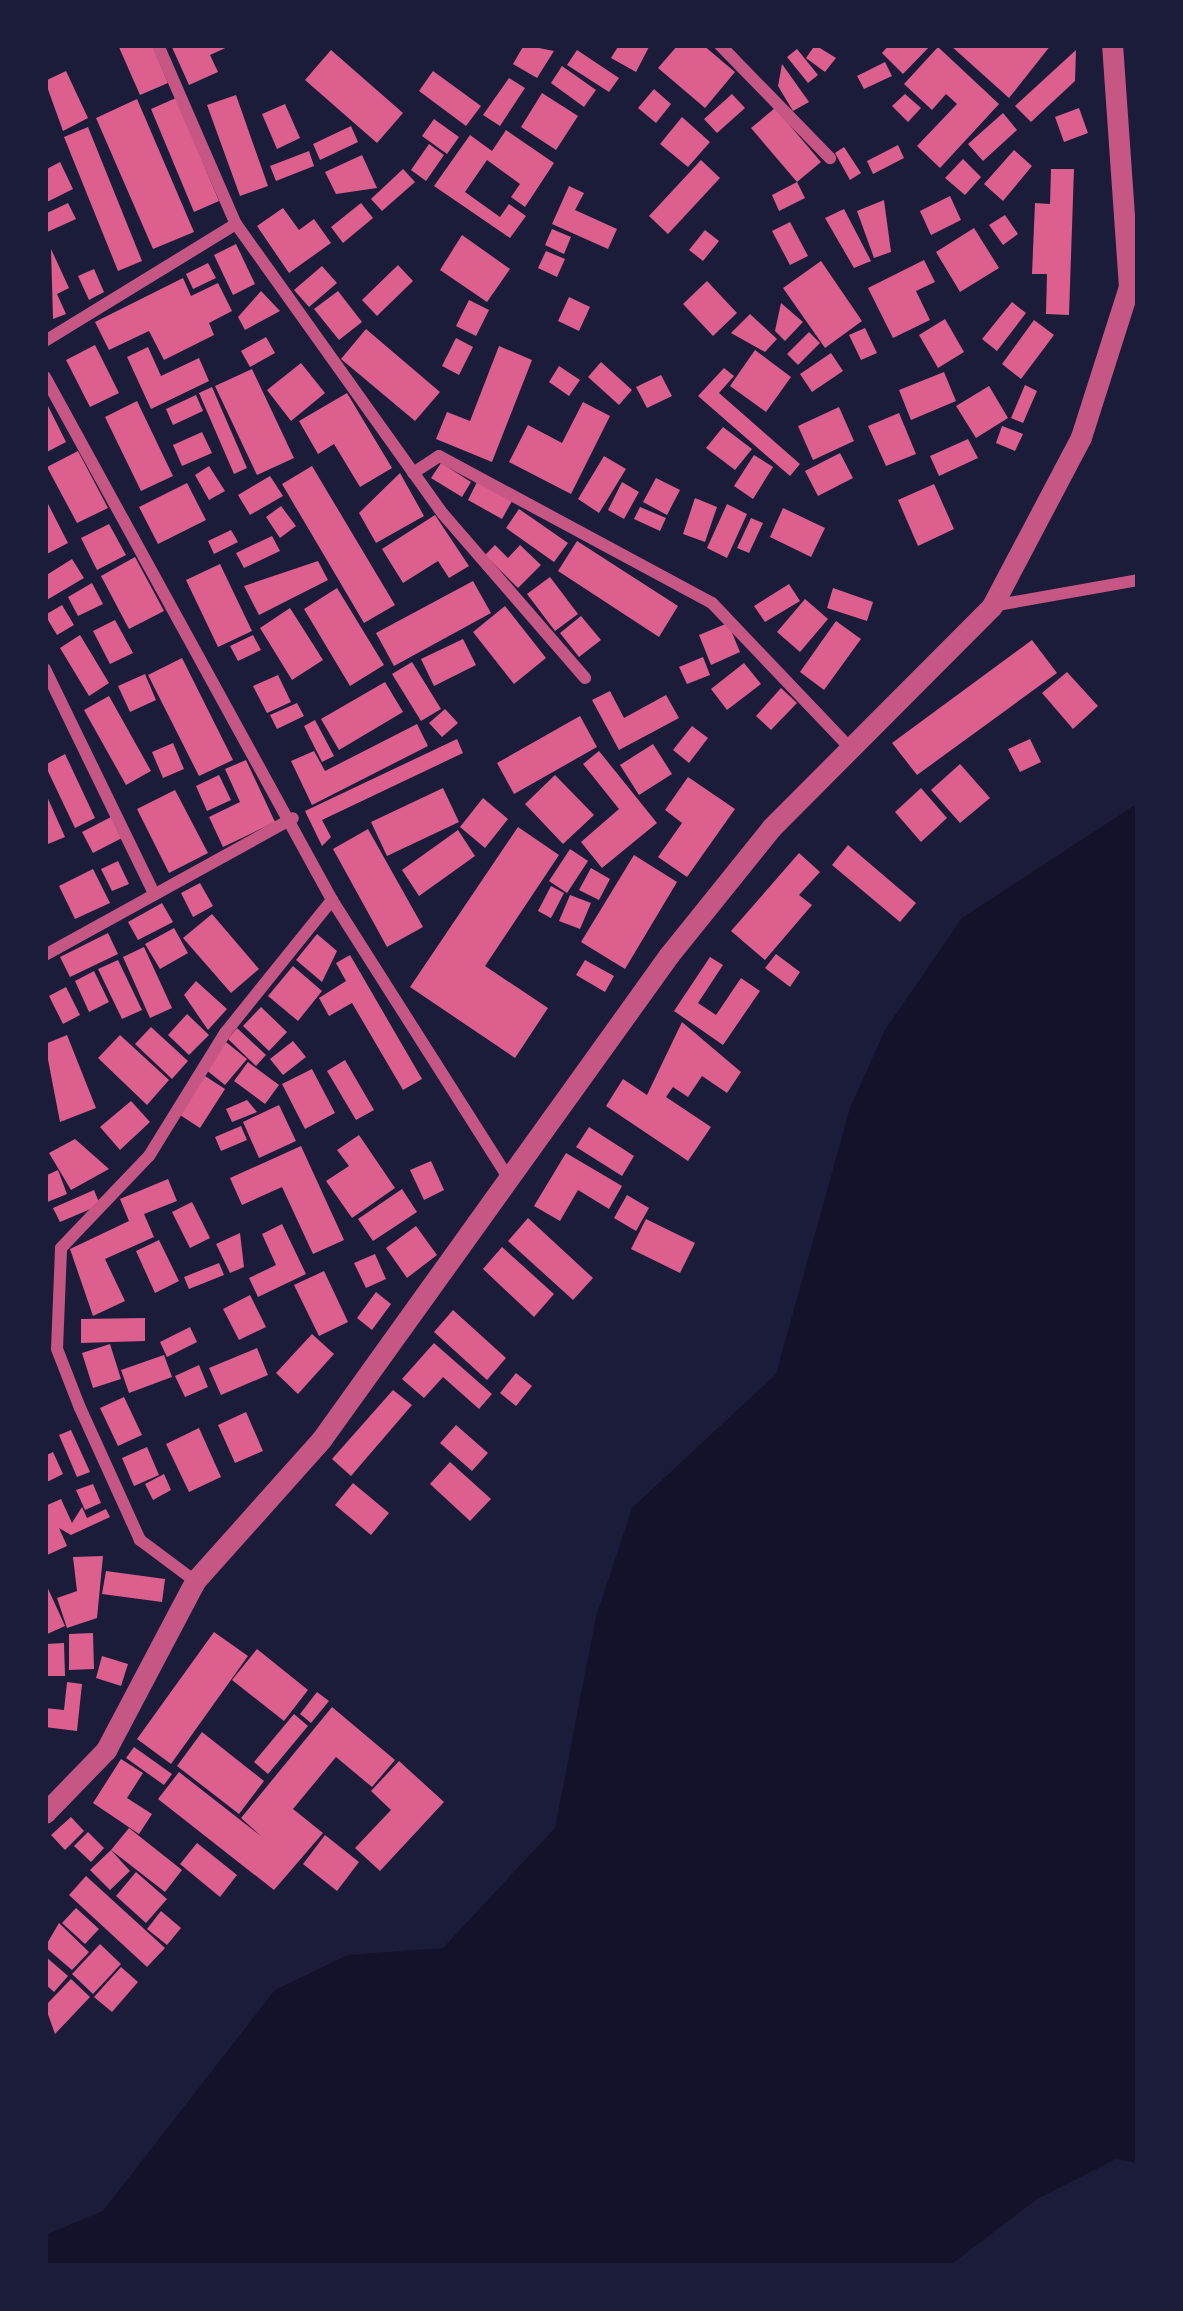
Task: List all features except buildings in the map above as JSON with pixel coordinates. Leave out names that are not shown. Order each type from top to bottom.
[{"type":"street","points":[[158,45],[236,224],[413,473],[585,678]]},
{"type":"street","points":[[720,45],[830,158]]},
{"type":"street","points":[[45,1813],[106,1750],[195,1581],[321,1440],[512,1183],[669,956],[848,746],[992,606],[1081,437],[1129,287],[1112,45]]},
{"type":"street","points":[[45,341],[236,224]]},
{"type":"street","points":[[45,377],[293,818],[332,900],[512,1183]]},
{"type":"street","points":[[413,473],[439,456],[712,603],[848,746]]},
{"type":"street","points":[[992,606],[1138,580]]},
{"type":"street","points":[[45,669],[152,889]]},
{"type":"street","points":[[45,955],[152,889],[293,818]]},
{"type":"street","points":[[195,1581],[140,1540],[64,1369],[61,1248],[149,1156],[225,1033],[332,900]]},
{"type":"shaded area","points":[[1138,803],[1138,2163],[1116,2159],[1037,2199],[949,2266],[45,2266],[45,2235],[103,2211],[275,1990],[348,1955],[443,1948],[555,1828],[596,1617],[632,1508],[776,1374],[850,1108],[885,1030],[962,918]]}]
